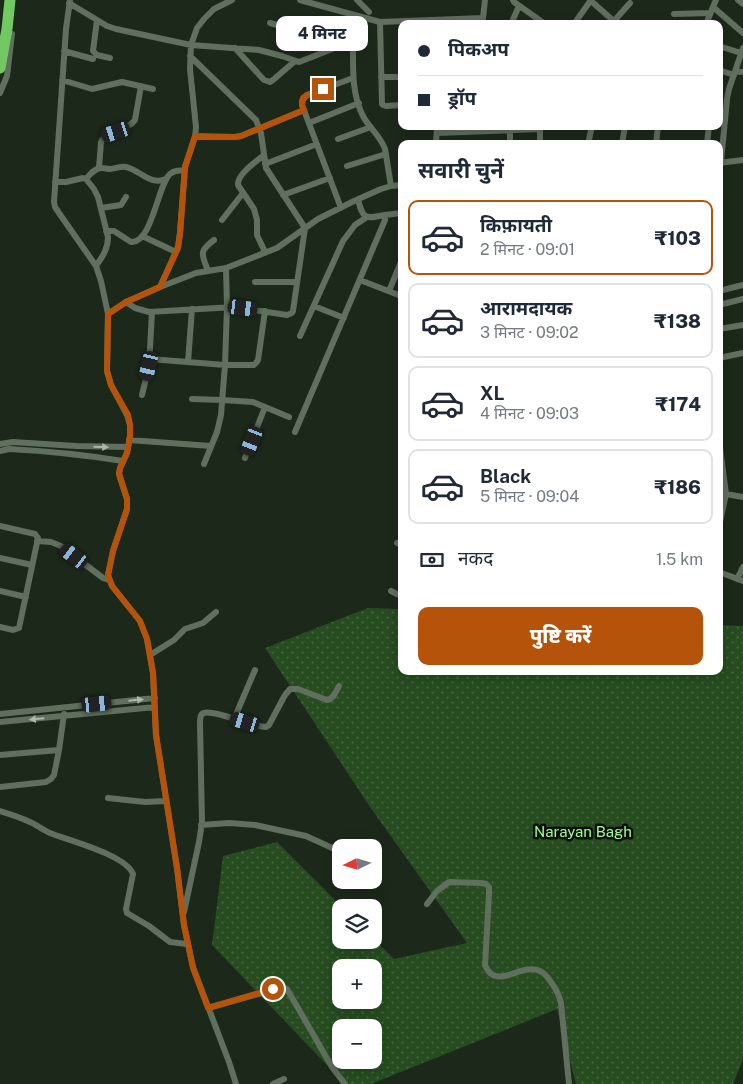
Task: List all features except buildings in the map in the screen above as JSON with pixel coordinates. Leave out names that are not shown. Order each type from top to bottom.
[{"type":"highway","points":[[0,25],[3,0]]},
{"type":"highway","points":[[0,68],[10,0]]},
{"type":"street","points":[[0,94],[6,76],[16,0]]},
{"type":"street","points":[[160,287],[180,240],[185,171],[195,136],[196,127],[190,69],[191,44],[197,28],[204,18],[214,9],[232,0]]},
{"type":"street","points":[[300,0],[380,22],[398,22]]},
{"type":"street","points":[[357,0],[369,12]]},
{"type":"street","points":[[483,20],[485,0]]},
{"type":"street","points":[[513,0],[538,20]]},
{"type":"street","points":[[577,20],[590,0],[613,20]]},
{"type":"street","points":[[707,20],[716,0]]},
{"type":"street","points":[[738,0],[743,4]]},
{"type":"street","points":[[236,1084],[193,968],[187,944],[156,735],[155,698],[147,639],[140,621],[112,586],[108,575],[111,559],[127,509],[127,499],[119,474],[128,444],[130,425],[128,415],[111,385],[107,371],[108,314],[96,266],[55,207],[54,202],[69,2],[97,20],[116,29],[191,44],[259,50],[295,61],[303,61],[345,44]]},
{"type":"street","points":[[618,20],[630,3]]},
{"type":"street","points":[[513,20],[519,6]]},
{"type":"street","points":[[674,14],[711,10],[743,33]]},
{"type":"street","points":[[97,20],[93,51],[97,55],[110,58]]},
{"type":"street","points":[[380,22],[382,104],[386,106],[398,105]]},
{"type":"street","points":[[270,23],[345,44],[352,44],[353,78],[359,103],[364,118],[383,143],[391,186]]},
{"type":"street","points":[[722,140],[729,89],[742,51],[723,47]]},
{"type":"street","points":[[234,48],[267,82],[273,80],[295,61]]},
{"type":"street","points":[[64,52],[93,59]]},
{"type":"street","points":[[126,302],[142,311],[152,312],[227,307],[287,315],[292,313],[306,228],[269,174],[265,164],[260,128],[256,120],[190,56]]},
{"type":"street","points":[[723,71],[734,73],[743,72]]},
{"type":"street","points":[[381,77],[398,77]]},
{"type":"street","points":[[341,208],[302,101],[307,95],[353,78]]},
{"type":"street","points":[[62,80],[92,89],[122,82],[153,89]]},
{"type":"street","points":[[99,168],[102,138],[132,125],[135,120],[141,86]]},
{"type":"street","points":[[309,123],[359,103]]},
{"type":"street","points":[[195,136],[235,137],[304,110]]},
{"type":"street","points":[[338,139],[371,127]]},
{"type":"street","points":[[265,164],[317,144]]},
{"type":"street","points":[[347,166],[386,154]]},
{"type":"street","points":[[264,155],[240,176],[237,182],[254,209],[257,220],[257,236],[265,252]]},
{"type":"street","points":[[723,162],[743,160]]},
{"type":"street","points":[[55,182],[86,179],[99,168],[110,169],[122,166],[152,180],[166,179]]},
{"type":"street","points":[[106,231],[114,231],[134,243],[138,241],[152,218],[166,179],[175,171],[185,171]]},
{"type":"street","points":[[283,195],[330,178]]},
{"type":"street","points":[[86,179],[98,197],[108,243],[106,252],[96,266]]},
{"type":"street","points":[[108,314],[126,302],[160,287],[196,273],[226,268],[277,248],[318,220],[358,199],[381,189],[398,185]]},
{"type":"street","points":[[222,220],[243,193]]},
{"type":"street","points":[[101,208],[121,205],[126,197]]},
{"type":"street","points":[[358,199],[361,211],[366,217]]},
{"type":"street","points":[[300,336],[344,241],[355,225],[366,217],[370,218],[398,213]]},
{"type":"street","points":[[295,432],[383,226],[385,215]]},
{"type":"street","points":[[142,236],[176,252]]},
{"type":"street","points":[[208,271],[202,252],[205,246],[214,240]]},
{"type":"street","points":[[204,464],[219,424],[222,400],[227,307],[226,268]]},
{"type":"street","points":[[388,291],[398,269]]},
{"type":"street","points":[[360,280],[398,295]]},
{"type":"street","points":[[255,282],[297,282]]},
{"type":"street","points":[[723,290],[743,285]]},
{"type":"street","points":[[723,304],[743,299]]},
{"type":"street","points":[[314,306],[344,318]]},
{"type":"street","points":[[188,362],[192,309]]},
{"type":"street","points":[[150,359],[224,365],[250,366],[256,364],[265,311]]},
{"type":"street","points":[[142,395],[150,359],[152,312]]},
{"type":"street","points":[[723,329],[743,325]]},
{"type":"street","points":[[723,357],[743,353]]},
{"type":"street","points":[[192,400],[253,402],[289,417]]},
{"type":"street","points":[[245,458],[265,407]]},
{"type":"street","points":[[0,444],[42,448],[128,444],[211,446]]},
{"type":"street","points":[[0,451],[9,446]]},
{"type":"street","points":[[74,454],[76,446]]},
{"type":"street","points":[[42,448],[123,461]]},
{"type":"street","points":[[723,477],[726,494],[723,504]]},
{"type":"street","points":[[726,494],[743,497]]},
{"type":"street","points":[[0,526],[37,536],[19,628],[13,630],[0,627]]},
{"type":"street","points":[[37,541],[51,542],[61,546],[103,578],[109,580]]},
{"type":"street","points":[[0,558],[32,565]]},
{"type":"street","points":[[723,574],[740,580],[743,567]]},
{"type":"street","points":[[0,591],[26,597]]},
{"type":"street","points":[[391,591],[398,594]]},
{"type":"street","points":[[150,655],[174,640],[185,629],[203,623],[216,612]]},
{"type":"street","points":[[234,719],[254,670]]},
{"type":"street","points":[[183,919],[201,825],[200,718],[207,712],[266,727],[269,725],[284,695],[290,690],[298,689],[330,700],[339,686]]},
{"type":"street","points":[[0,714],[155,698]]},
{"type":"street","points":[[0,722],[155,707]]},
{"type":"street","points":[[0,787],[46,782],[51,779],[54,775],[59,750],[65,708]]},
{"type":"street","points":[[0,755],[59,750]]},
{"type":"street","points":[[108,798],[145,802],[166,801]]},
{"type":"street","points":[[0,811],[31,822],[50,833],[122,861],[129,866],[134,874],[126,909],[127,913],[149,926],[170,942],[187,944]]},
{"type":"street","points":[[201,825],[229,823],[255,825],[306,836],[332,848]]},
{"type":"street","points":[[427,904],[449,882],[480,883],[489,886],[485,965],[487,971],[491,975],[500,977],[528,970],[540,971],[558,991],[561,1003],[569,1084]]},
{"type":"street","points":[[208,1008],[280,988],[287,989],[332,1067],[345,1084]]},
{"type":"street","points":[[273,1084],[284,1079]]},
{"type":"green space","name":"Narayan Bagh","points":[[368,608],[398,609],[398,675],[723,675],[723,625],[743,626],[743,1059],[733,1084],[576,1084],[557,1009],[371,1084],[345,1084],[212,945],[223,856],[277,842],[334,899],[332,899],[332,949],[382,949],[382,947],[394,959],[467,943],[370,807],[265,648]]},
{"type":"route","points":[[273,989],[208,1008],[189,952],[156,735],[153,673],[147,639],[140,621],[112,586],[108,575],[113,551],[128,504],[119,474],[127,453],[130,436],[128,415],[108,378],[108,314],[126,302],[160,287],[180,240],[185,167],[195,136],[241,136],[304,110],[302,105],[303,98],[323,89]]}]
